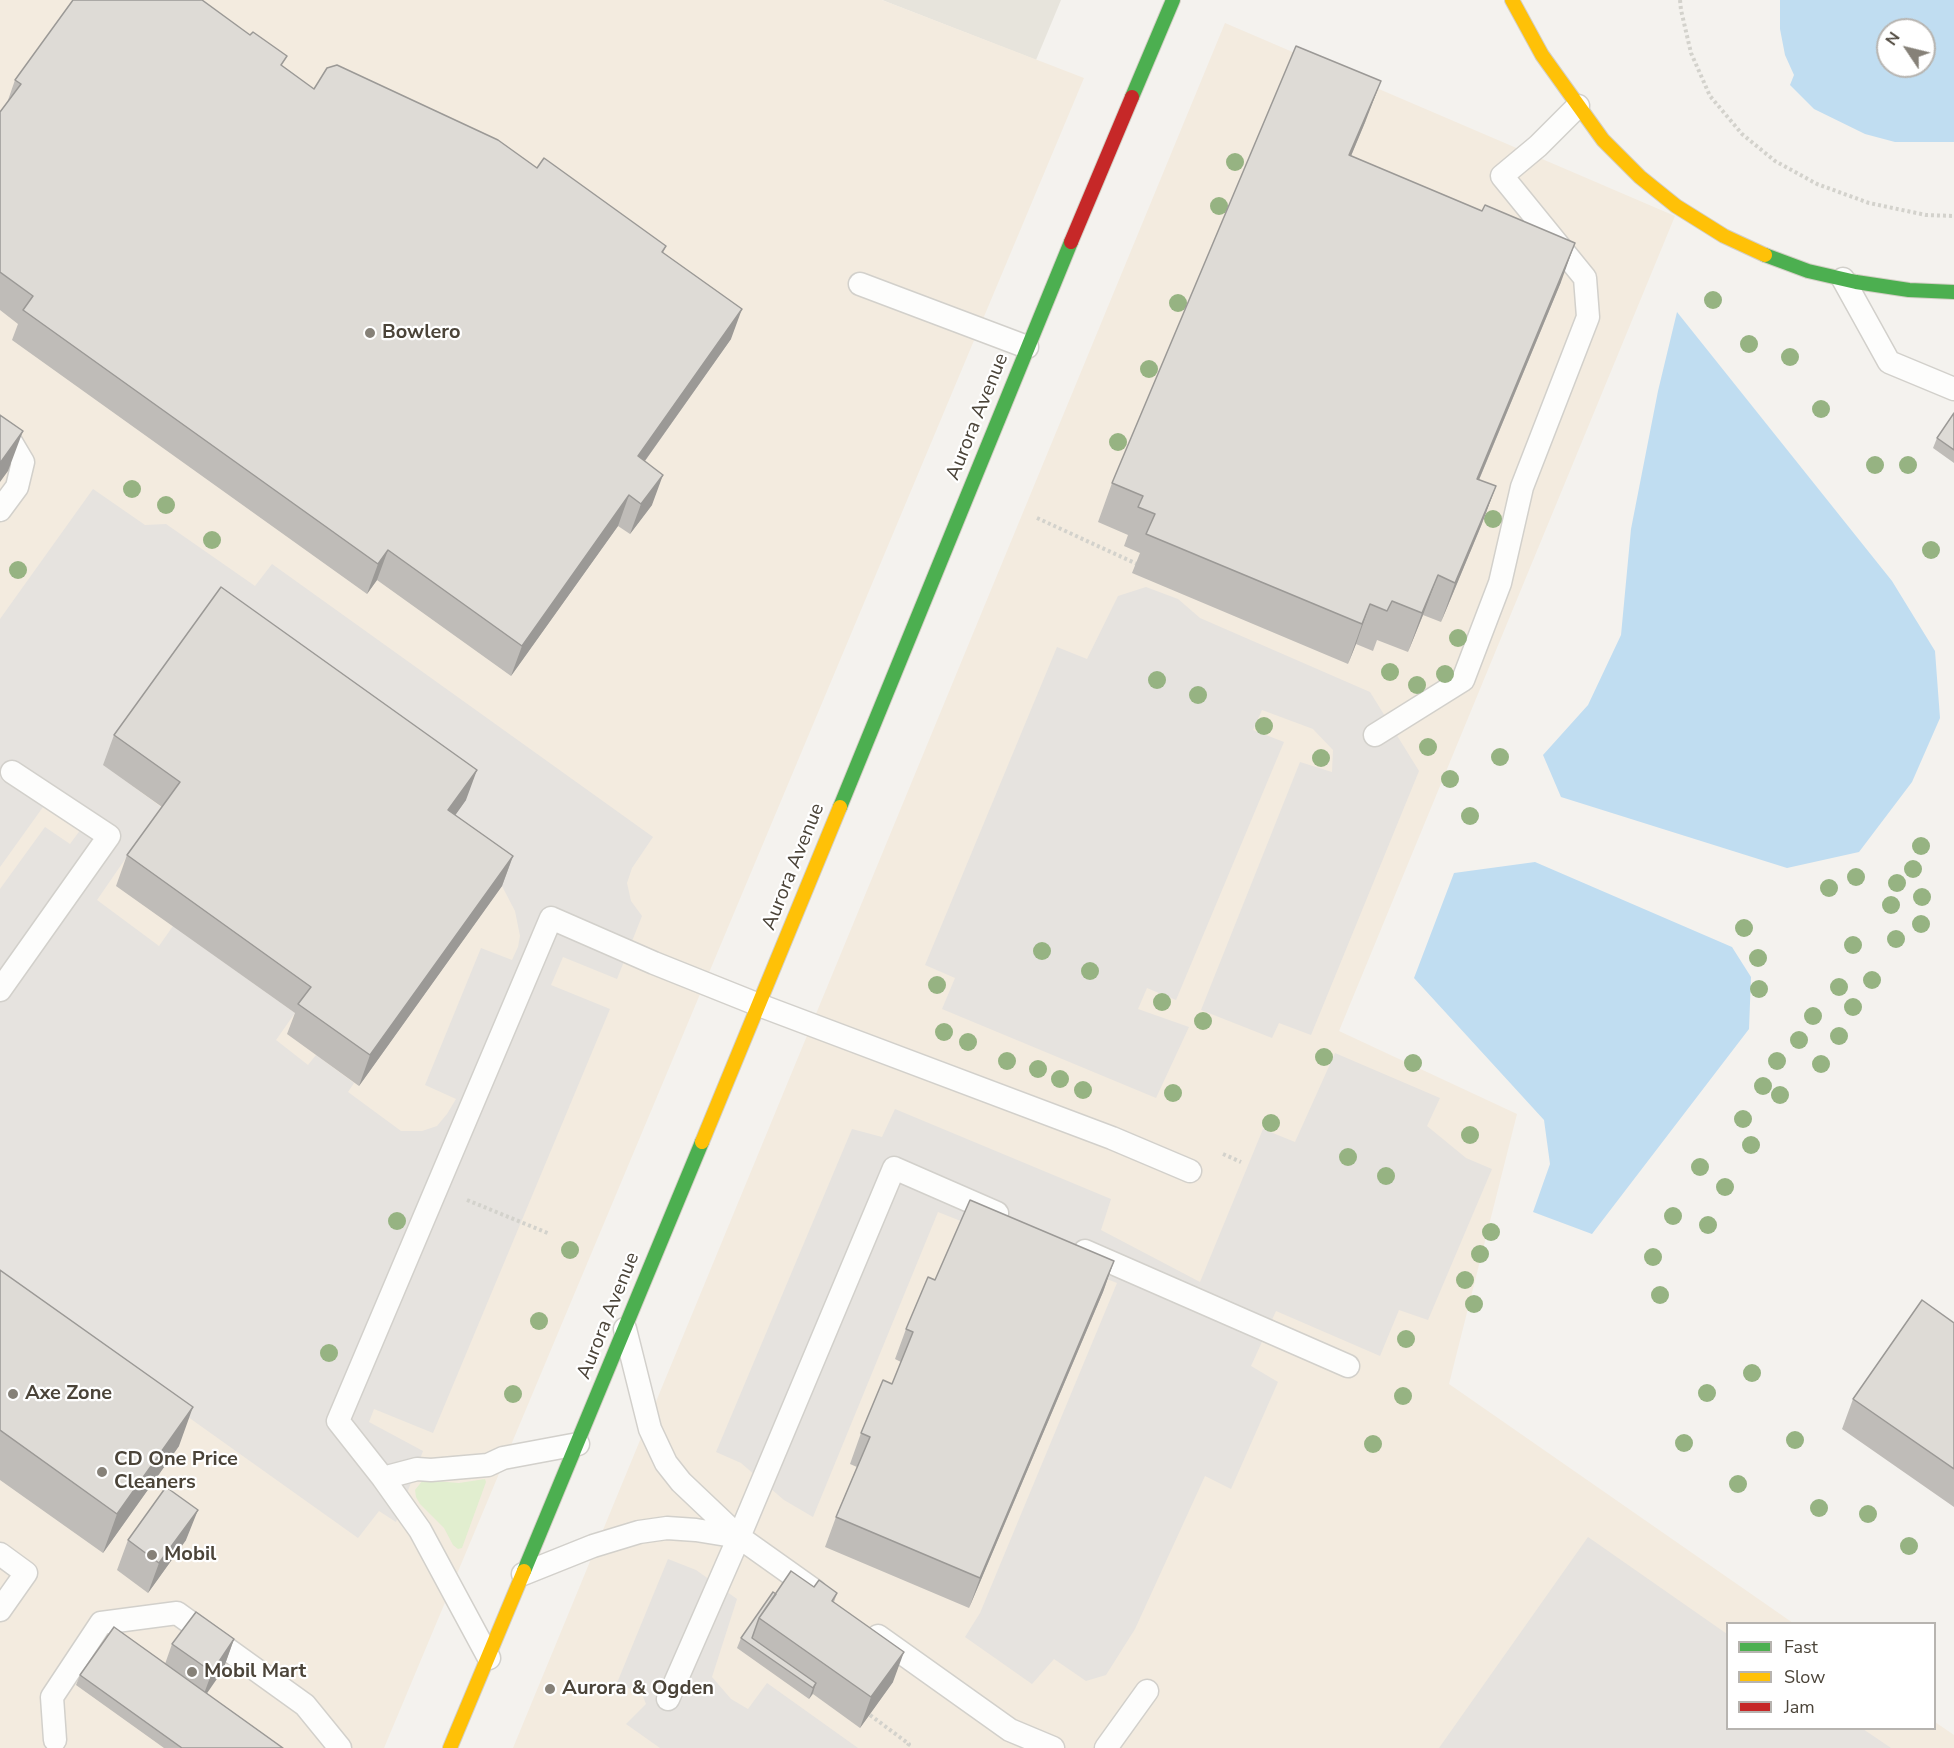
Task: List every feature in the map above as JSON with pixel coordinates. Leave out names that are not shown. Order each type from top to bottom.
[{"type":"main road","name":"Aurora Avenue","points":[[450,1748],[759,1005],[1027,347],[1173,0]]},
{"type":"main road","points":[[1512,0],[1542,55],[1603,140],[1640,177],[1676,206],[1724,236],[1757,252],[1808,271],[1909,290],[1954,292]]},
{"type":"lane","points":[[1375,735],[1463,680],[1500,584],[1522,488],[1588,317],[1585,278],[1502,176],[1538,146],[1578,106]]},
{"type":"lane","points":[[1843,279],[1889,362],[1954,389]]},
{"type":"lane","points":[[860,284],[1027,347]]},
{"type":"lane","points":[[0,430],[7,435],[23,462],[17,487],[0,510]]},
{"type":"lane","points":[[0,990],[109,836],[12,772]]},
{"type":"lane","points":[[489,1658],[420,1530],[338,1421],[551,918],[759,1005],[1112,1138],[1190,1171]]},
{"type":"lane","points":[[668,1699],[739,1537],[894,1168],[1018,1222]]},
{"type":"lane","points":[[1071,1245],[1348,1366]]},
{"type":"lane","points":[[625,1329],[650,1429],[663,1459],[681,1482],[739,1537],[827,1600]]},
{"type":"lane","points":[[383,1478],[417,1469],[488,1465],[503,1458],[578,1444]]},
{"type":"lane","points":[[523,1574],[633,1533],[667,1528],[739,1537]]},
{"type":"lane","points":[[0,1554],[26,1573],[0,1610]]},
{"type":"lane","points":[[57,1745],[52,1697],[101,1623],[177,1613],[305,1706],[340,1748]]},
{"type":"lane","points":[[856,1620],[1007,1739],[1053,1748]]},
{"type":"lane","points":[[1106,1748],[1147,1691]]},
{"type":"path","points":[[1680,0],[1691,53],[1710,96],[1742,134],[1775,161],[1817,184],[1869,203],[1926,215],[1954,216]]},
{"type":"path","points":[[1037,518],[1137,564]]},
{"type":"path","points":[[1223,1154],[1241,1162]]},
{"type":"path","points":[[436,1188],[550,1234]]},
{"type":"path","points":[[870,1715],[909,1744],[906,1748]]},
{"type":"shaded area","points":[[0,0],[882,0],[1084,78],[384,1748],[0,1748]]},
{"type":"shaded area","points":[[882,0],[1061,0],[1036,60]]},
{"type":"shaded area","points":[[1225,23],[1675,216],[1339,1031],[1517,1114],[1449,1384],[1792,1622],[1726,1622],[1726,1730],[1936,1730],[1936,1723],[1954,1735],[1954,1748],[513,1748]]},
{"type":"shaded area","points":[[93,489],[145,525],[166,524],[255,586],[272,564],[653,837],[632,868],[627,883],[631,901],[642,916],[617,979],[563,957],[551,985],[610,1009],[433,1433],[374,1409],[369,1422],[423,1451],[396,1522],[379,1511],[358,1538],[0,1283],[0,889],[45,827],[70,844],[84,825],[48,800],[0,867],[0,619]],"holes":[[[104,765],[465,800],[437,841],[502,886],[515,911],[520,936],[512,960],[481,948],[425,1085],[456,1099],[437,1126],[422,1131],[401,1131],[348,1092],[354,1083],[316,1055],[308,1065],[276,1040],[295,1013],[173,926],[159,946],[97,900],[161,807]]]},
{"type":"shaded area","points":[[1146,587],[1178,599],[1200,618],[1370,692],[1419,771],[1311,1035],[1279,1023],[1272,1038],[1201,1010],[1300,762],[1332,772],[1333,750],[1313,729],[1262,710],[1253,730],[1284,742],[1176,1000],[1147,988],[1138,1009],[1189,1027],[1156,1098],[942,1009],[955,978],[925,965],[1057,647],[1087,659],[1118,596]]},
{"type":"shaded area","points":[[1335,1053],[1440,1098],[1427,1126],[1466,1158],[1492,1169],[1428,1320],[1399,1310],[1380,1356],[1276,1311],[1251,1366],[1278,1382],[1231,1489],[1205,1476],[1135,1629],[1106,1675],[1086,1681],[1054,1659],[1032,1684],[965,1637],[980,1613],[1117,1283],[938,1212],[813,1517],[784,1500],[741,1463],[716,1452],[852,1129],[882,1137],[895,1109],[1111,1199],[1101,1230],[1200,1282],[1263,1129],[1295,1142]]},
{"type":"shaded area","points":[[1588,1537],[1726,1633],[1726,1730],[1864,1730],[1891,1748],[1439,1748]]},
{"type":"shaded area","points":[[668,1559],[696,1570],[737,1599],[712,1677],[731,1699],[748,1709],[767,1683],[858,1748],[660,1748],[626,1724],[646,1704],[642,1694],[617,1683]]},
{"type":"green space","points":[[485,1479],[486,1482],[462,1548],[458,1549],[453,1545],[444,1528],[420,1504],[415,1490],[423,1480],[459,1483]]},
{"type":"water","points":[[1780,0],[1954,0],[1954,142],[1895,142],[1865,134],[1814,109],[1790,85],[1794,75],[1785,55],[1780,29]]},
{"type":"water","points":[[1677,312],[1892,581],[1935,651],[1940,718],[1912,782],[1859,852],[1787,868],[1561,797],[1543,755],[1588,705],[1621,635],[1631,529],[1658,391]]},
{"type":"water","points":[[1535,862],[1732,947],[1751,977],[1749,1029],[1592,1234],[1533,1212],[1550,1164],[1544,1120],[1414,978],[1454,873]]},
{"type":"building","name":"Bowlero","points":[[73,0],[202,0],[250,35],[253,32],[287,56],[281,65],[314,89],[327,68],[337,65],[498,140],[537,168],[544,158],[666,246],[662,252],[742,309],[638,456],[663,475],[641,504],[629,495],[522,646],[388,550],[378,564],[23,310],[33,296],[0,272],[0,112],[21,84],[15,80]]},
{"type":"building","points":[[1296,46],[1381,81],[1349,155],[1482,211],[1485,205],[1575,243],[1477,479],[1496,486],[1455,583],[1438,575],[1422,613],[1392,601],[1387,611],[1370,604],[1362,624],[1146,534],[1155,514],[1138,507],[1143,496],[1112,483]]},
{"type":"building","points":[[1954,413],[1954,450],[1937,438]]},
{"type":"building","points":[[0,415],[23,431],[0,463]]},
{"type":"building","points":[[221,587],[477,770],[448,810],[513,856],[370,1055],[298,1004],[311,987],[127,855],[180,782],[114,735]]},
{"type":"building","points":[[970,1200],[1114,1261],[980,1578],[836,1517],[870,1437],[861,1433],[883,1380],[892,1384],[913,1332],[906,1329],[928,1277],[935,1280]]},
{"type":"building","points":[[0,1270],[193,1407],[117,1514],[0,1430]]},
{"type":"building","points":[[1922,1300],[1954,1323],[1954,1469],[1853,1399]]},
{"type":"building","points":[[166,1487],[198,1510],[159,1563],[128,1540]]},
{"type":"building","points":[[791,1571],[814,1587],[819,1580],[837,1593],[832,1601],[904,1652],[871,1697],[759,1618]]},
{"type":"building","points":[[773,1592],[776,1594],[759,1618],[752,1638],[816,1683],[813,1688],[741,1638]]},
{"type":"building","points":[[196,1612],[234,1639],[212,1672],[172,1644]]},
{"type":"building","points":[[114,1627],[283,1748],[182,1748],[80,1675]]},
{"type":"traffic: fast","points":[[1132,97],[1173,0]]},
{"type":"traffic: fast","points":[[840,807],[1071,242]]},
{"type":"traffic: fast","points":[[1765,255],[1808,271],[1856,282],[1909,290],[1954,292]]},
{"type":"traffic: fast","points":[[524,1571],[702,1142]]},
{"type":"traffic: slow","points":[[1512,0],[1542,55],[1603,140],[1640,177],[1676,206],[1724,236],[1765,255]]},
{"type":"traffic: slow","points":[[702,1142],[840,807]]},
{"type":"traffic: slow","points":[[450,1748],[524,1571]]},
{"type":"traffic: jam","points":[[1071,242],[1132,97]]},
{"type":"place","name":"Bowlero","points":[[370,333]]},
{"type":"place","name":"Axe Zone","points":[[13,1394]]},
{"type":"place","name":"CD One Price Cleaners","points":[[102,1472]]},
{"type":"place","name":"Mobil","points":[[152,1555]]},
{"type":"place","name":"Mobil Mart","points":[[192,1672]]},
{"type":"place","name":"Aurora & Ogden","points":[[550,1689]]}]
